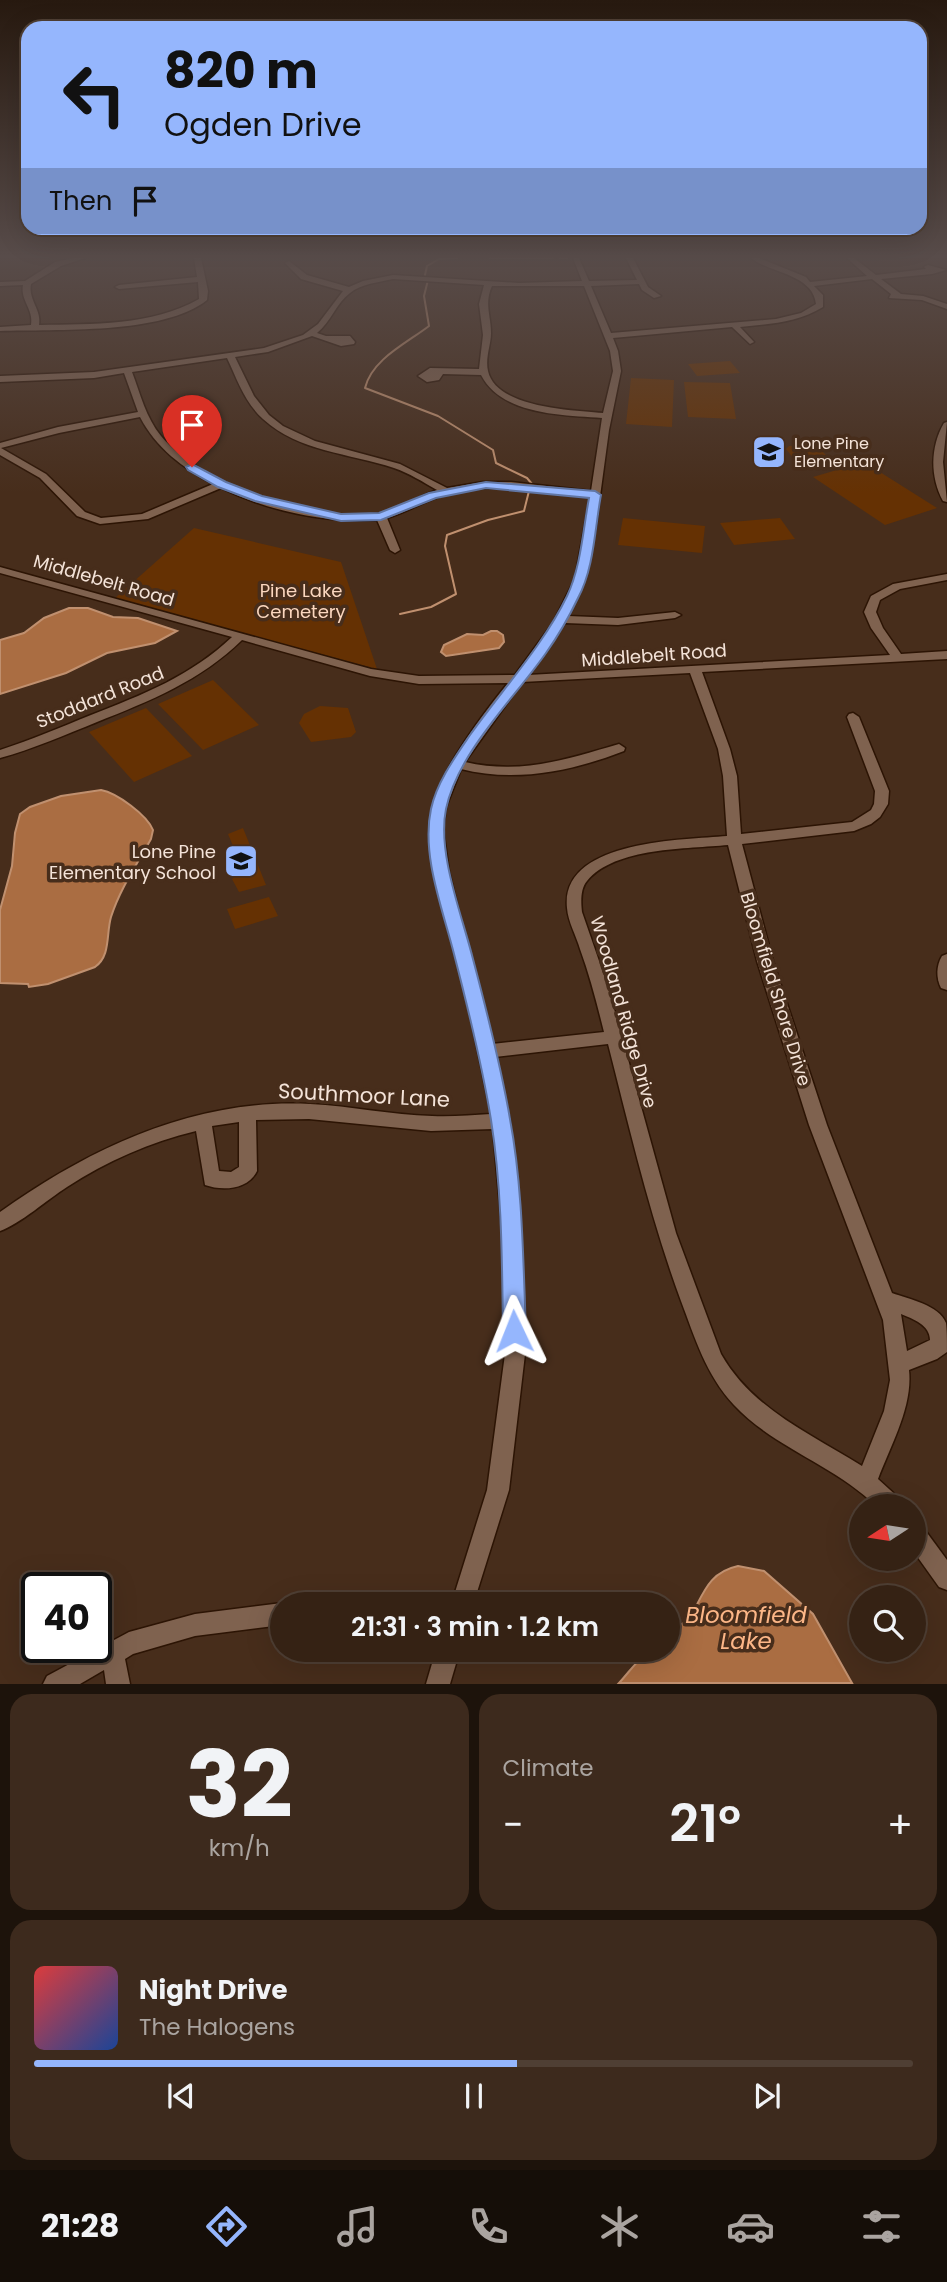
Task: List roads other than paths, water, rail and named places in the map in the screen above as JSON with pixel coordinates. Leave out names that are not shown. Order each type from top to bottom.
[{"type":"street","points":[[0,379],[61,378],[230,356],[265,351],[304,337]]},
{"type":"street","points":[[321,337],[327,338]]},
{"type":"street","points":[[486,337],[484,372],[497,390],[526,404],[560,412],[607,416]]},
{"type":"street","points":[[466,1592],[498,1490],[515,1354],[512,1239],[501,1121],[438,852],[436,829],[439,807],[457,764],[516,680],[540,652],[561,619],[580,579],[607,416],[618,371],[608,337]]},
{"type":"street","points":[[745,337],[750,342]]},
{"type":"street","points":[[230,356],[251,399],[266,417],[283,429],[327,449],[397,466],[445,491]]},
{"type":"street","points":[[127,370],[142,414],[158,439],[170,451],[222,484],[259,498],[341,517],[381,516],[445,491],[486,485],[595,495]]},
{"type":"street","points":[[440,372],[484,372]]},
{"type":"street","points":[[0,446],[58,429],[142,414]]},
{"type":"street","points":[[947,425],[940,442],[939,459],[941,486],[947,499]]},
{"type":"street","points":[[0,451],[43,476],[80,514],[100,521],[144,517],[222,484]]},
{"type":"street","points":[[381,516],[395,550]]},
{"type":"street","name":"Middlebelt Road","points":[[0,569],[390,676],[446,681],[516,680],[946,657]]},
{"type":"street","points":[[898,658],[877,628],[870,612],[875,598],[897,586],[947,577]]},
{"type":"street","points":[[561,619],[626,623],[675,615]]},
{"type":"street","name":"Stoddard Road","points":[[0,754],[160,693],[201,671],[240,636]]},
{"type":"street","name":"Bloomfield Shore Drive","points":[[695,670],[724,749],[734,805],[734,840],[761,948],[818,1125],[887,1301],[900,1363],[894,1411],[866,1482]]},
{"type":"street","name":"Woodland Ridge Drive","points":[[853,717],[882,791],[883,802],[873,817],[854,826],[634,852],[595,866],[580,879],[573,908],[590,952],[652,1187],[675,1261],[711,1355],[724,1378],[744,1401],[778,1427],[866,1482]]},
{"type":"street","points":[[457,764],[484,771],[513,771],[594,759],[619,748]]},
{"type":"street","points":[[947,960],[947,984]]},
{"type":"street","points":[[486,1051],[614,1037]]},
{"type":"street","name":"Southmoor Lane","points":[[0,1223],[60,1179],[143,1138],[203,1121],[247,1114],[296,1111],[424,1124],[501,1121]]},
{"type":"street","points":[[203,1121],[211,1179],[234,1180],[248,1171],[247,1114]]},
{"type":"street","points":[[887,1301],[925,1315],[936,1324],[942,1336],[940,1345],[930,1352],[900,1363]]},
{"type":"street","points":[[866,1482],[878,1494]]},
{"type":"street","points":[[926,1550],[947,1579]]},
{"type":"street","points":[[118,1684],[112,1654],[130,1644],[195,1625],[270,1616]]},
{"type":"street","points":[[438,1684],[441,1662]]},
{"type":"street","points":[[55,1684],[95,1663]]},
{"type":"water","points":[[69,608],[88,608],[113,617],[138,618],[177,631],[155,643],[107,653],[66,673],[0,694],[0,640],[24,633],[44,618]]},
{"type":"water","points":[[491,631],[503,635],[504,642],[499,648],[446,656],[441,652],[444,645],[467,634],[483,635]]},
{"type":"water","points":[[101,790],[115,795],[131,806],[145,818],[153,830],[151,839],[129,877],[111,917],[104,957],[95,967],[48,984],[29,987],[28,984],[0,983],[0,910],[12,866],[20,814],[30,807],[61,796]]},
{"type":"water","name":"Bloomfield Lake","points":[[738,1566],[764,1571],[813,1614],[852,1683],[619,1683],[638,1662],[680,1662],[680,1625],[688,1621],[712,1580],[727,1569]]},
{"type":"waterway","points":[[413,337],[375,368],[365,388],[438,416],[493,450],[496,463],[527,478],[532,484]]},
{"type":"waterway","points":[[400,614],[431,607],[456,594],[445,546],[447,535],[488,520],[524,511],[529,491]]},
{"type":"place","name":"Lone Pine Elementary","points":[[769,452]]},
{"type":"place","name":"Lone Pine Elementary School","points":[[241,861]]},
{"type":"park label","name":"Pine Lake Cemetery","points":[[301,600]]}]
